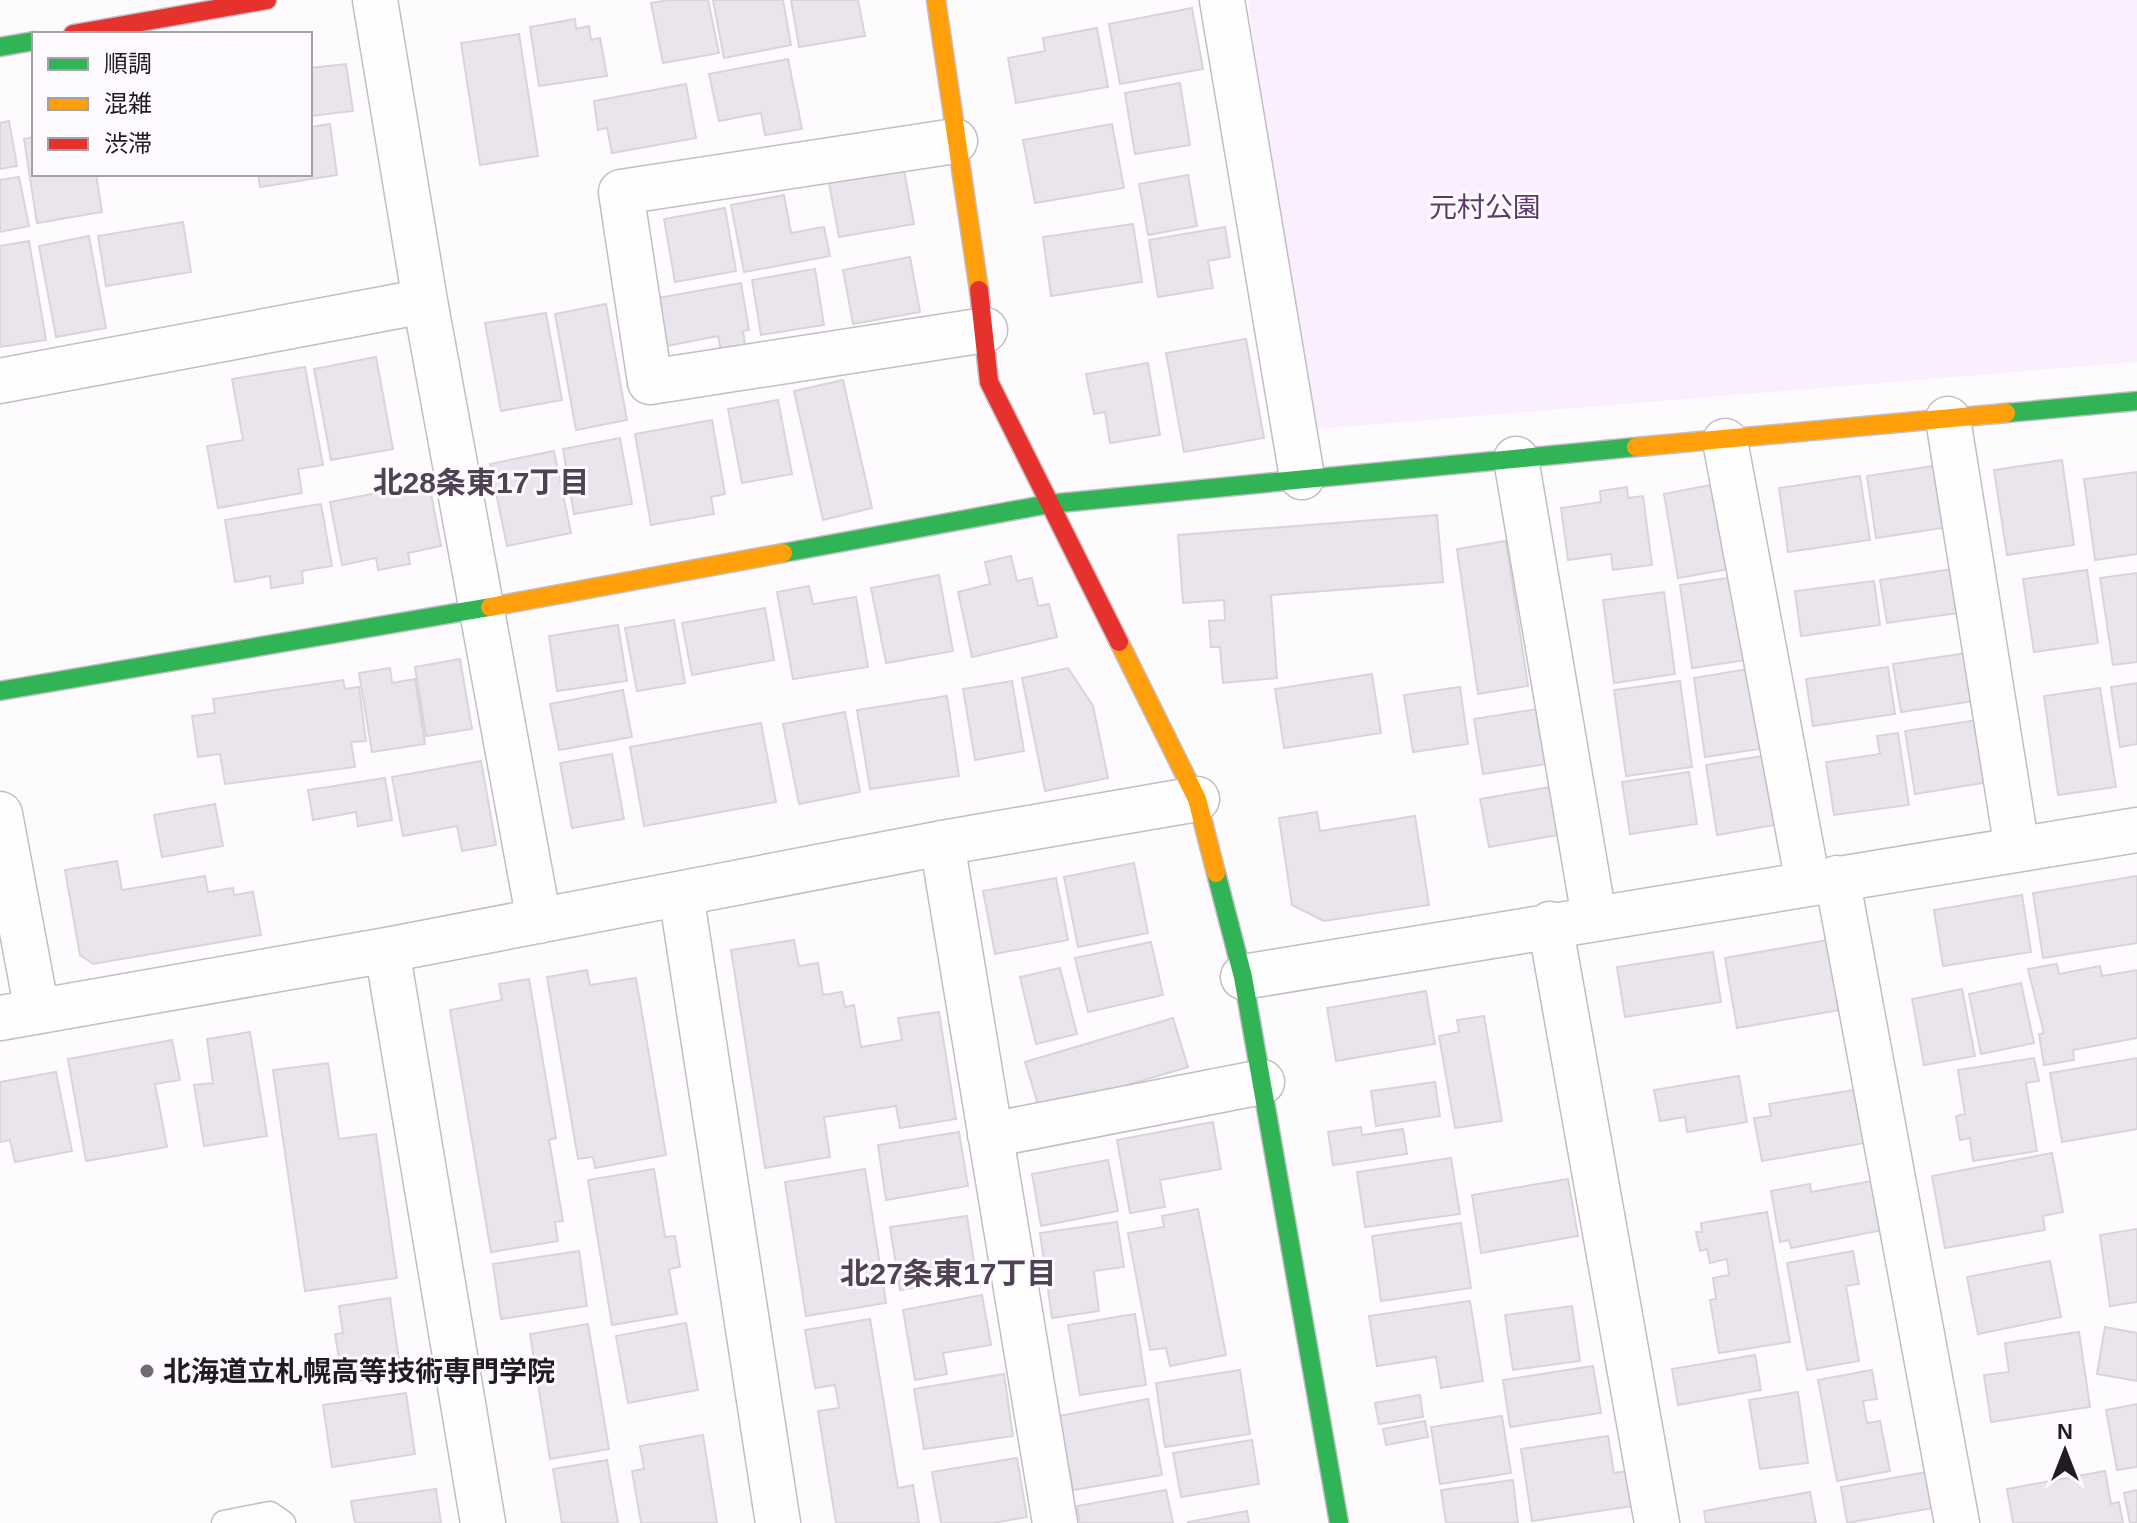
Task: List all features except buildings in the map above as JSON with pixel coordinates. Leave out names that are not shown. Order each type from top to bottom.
[{"type":"street","points":[[80,32],[154,10],[267,0]]},
{"type":"street","points":[[375,0],[425,301],[539,921]]},
{"type":"street","points":[[936,0],[985,330],[989,382],[1197,799],[1243,977],[1339,1523]]},
{"type":"street","points":[[1222,0],[1302,477]]},
{"type":"street","points":[[0,47],[32,41]]},
{"type":"street","points":[[955,141],[621,192],[650,382],[985,330]]},
{"type":"street","points":[[0,381],[425,301]]},
{"type":"street","points":[[0,691],[482,609],[1049,504],[1302,477],[1725,441],[2137,401]]},
{"type":"street","points":[[1948,419],[2017,849]]},
{"type":"street","points":[[1725,441],[1823,880],[1957,1523]]},
{"type":"street","points":[[1516,459],[1594,917]]},
{"type":"street","points":[[0,814],[19,1015],[387,950],[942,843],[1197,799]]},
{"type":"street","points":[[1243,977],[1550,924],[2137,830]]},
{"type":"street","points":[[942,843],[1055,1523]]},
{"type":"street","points":[[681,894],[778,1523]]},
{"type":"street","points":[[1550,924],[1657,1523]]},
{"type":"street","points":[[387,950],[483,1523]]},
{"type":"street","points":[[990,1135],[1262,1082]]},
{"type":"lane","points":[[224,1523],[270,1514],[283,1523]]},
{"type":"green space","name":"元村公園","points":[[1248,0],[2137,0],[2137,362],[1306,430]]},
{"type":"traffic: fast","points":[[0,47],[32,41]]},
{"type":"traffic: fast","points":[[2006,413],[2137,401]]},
{"type":"traffic: fast","points":[[783,553],[1049,504],[1636,447]]},
{"type":"traffic: fast","points":[[0,691],[490,607]]},
{"type":"traffic: fast","points":[[1216,873],[1243,977],[1339,1523]]},
{"type":"traffic: slow","points":[[936,0],[979,290]]},
{"type":"traffic: slow","points":[[1636,447],[2006,413]]},
{"type":"traffic: slow","points":[[490,607],[783,553]]},
{"type":"traffic: slow","points":[[1119,642],[1197,799],[1216,873]]},
{"type":"traffic: jam","points":[[84,32],[267,0]]},
{"type":"traffic: jam","points":[[979,290],[989,382],[1119,642]]},
{"type":"place","name":"北海道立札幌高等技術専門学院","points":[[147,1371]]},
{"type":"district","name":"北28条東17丁目","points":[[481,483]]},
{"type":"district","name":"北27条東17丁目","points":[[948,1274]]}]
